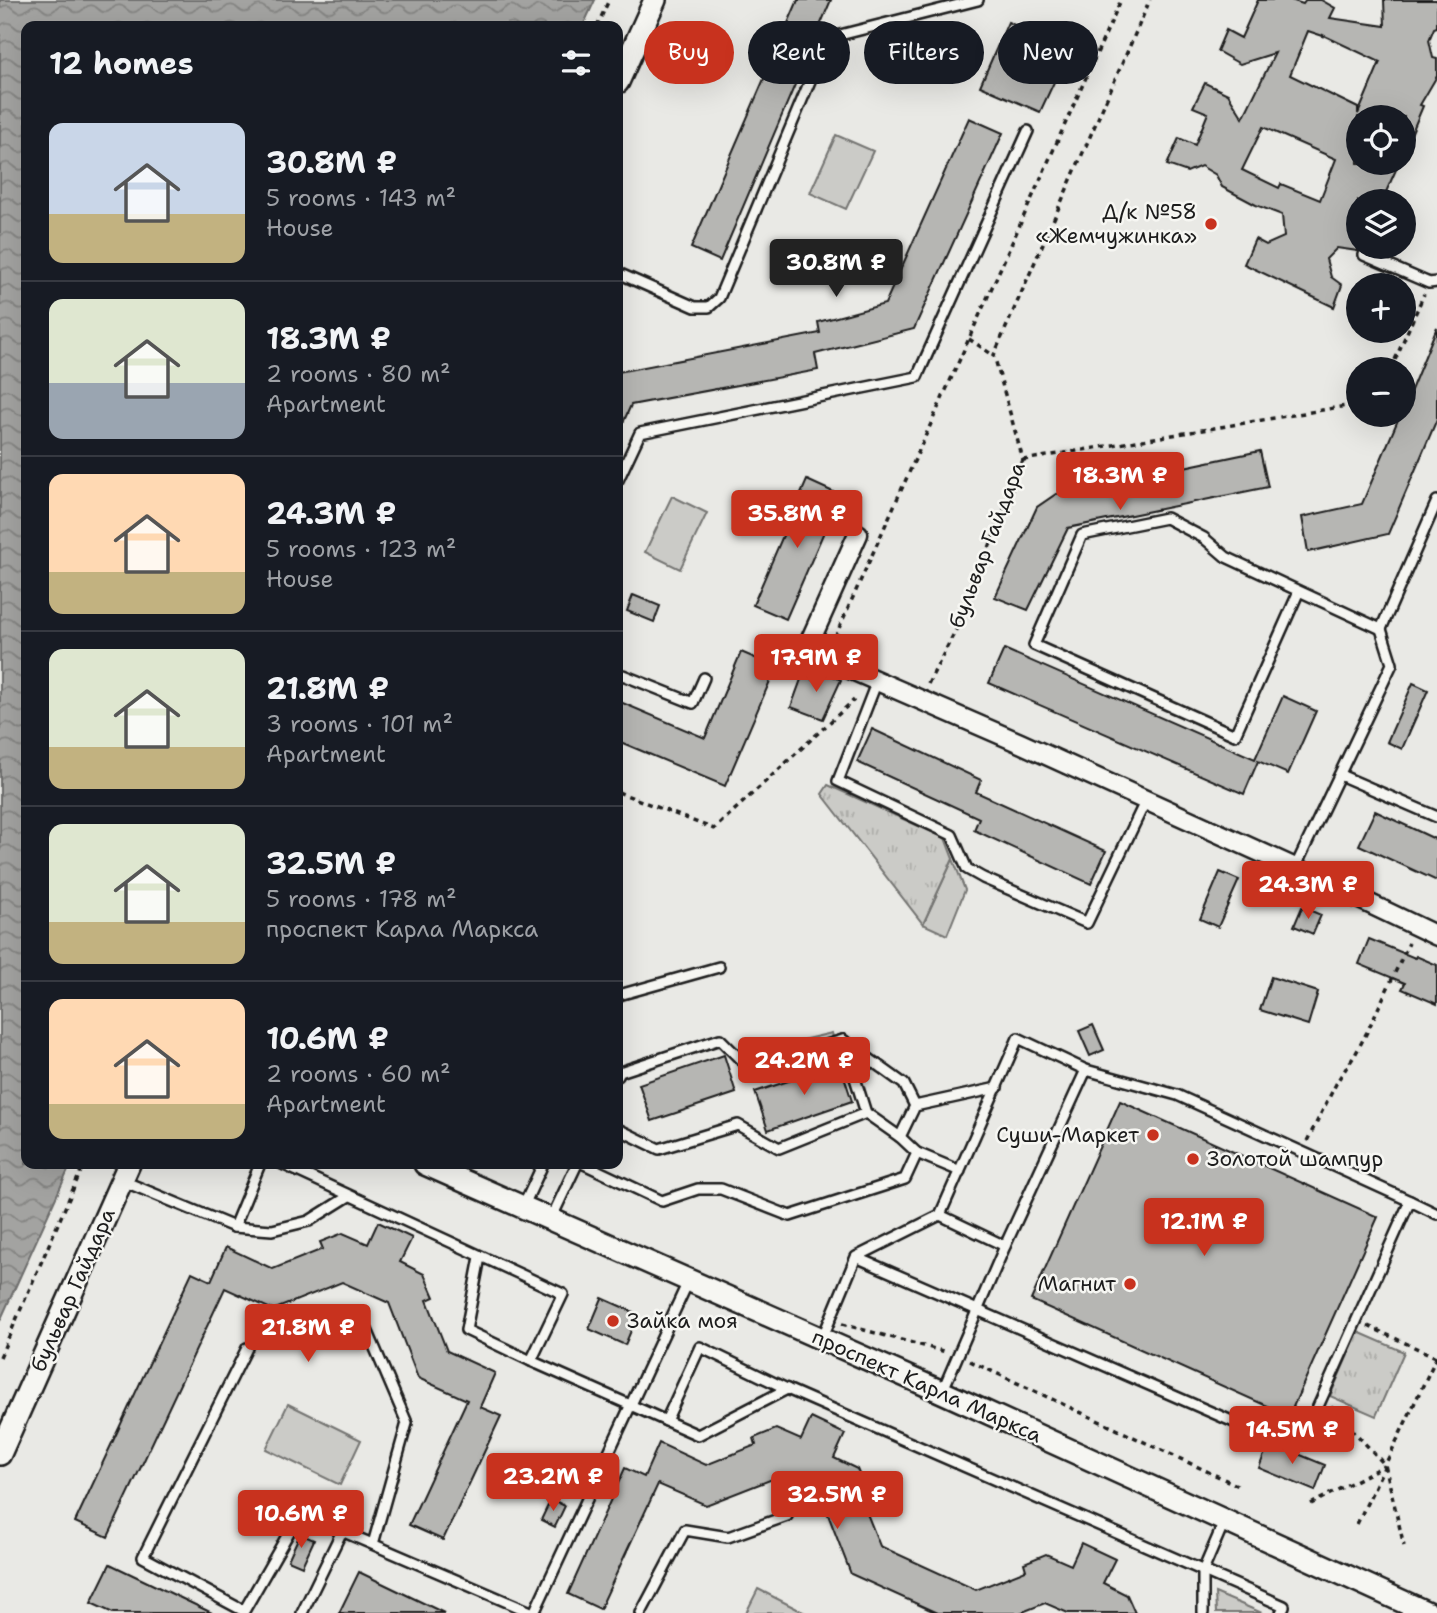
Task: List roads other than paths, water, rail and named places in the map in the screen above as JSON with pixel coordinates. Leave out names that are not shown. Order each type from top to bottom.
[{"type":"street","points":[[623,71],[655,0]]},
{"type":"street","points":[[858,534],[806,650],[1146,800],[1437,936]]},
{"type":"street","name":"проспект Карла Маркса","points":[[436,1169],[688,1280],[826,1330],[942,1392],[1428,1613]]},
{"type":"street","name":"бульвар Гайдара","points":[[0,1454],[126,1172]]},
{"type":"street","points":[[1428,1613],[1437,1594]]},
{"type":"lane","points":[[623,276],[695,307],[709,307],[719,298],[828,38],[978,0]]},
{"type":"lane","points":[[623,469],[640,433],[917,377],[1027,131]]},
{"type":"lane","points":[[1374,259],[1433,282]]},
{"type":"lane","points":[[1295,869],[1392,664],[1381,629],[1437,502]]},
{"type":"lane","points":[[1299,591],[1235,735],[1034,645],[1082,535],[1166,518],[1205,538],[1226,557],[1381,629]]},
{"type":"lane","points":[[623,675],[693,703],[704,678]]},
{"type":"lane","points":[[877,681],[838,781],[952,835],[967,869],[983,878],[1087,923],[1146,800]]},
{"type":"lane","points":[[1340,775],[1437,817]]},
{"type":"lane","points":[[623,994],[719,967]]},
{"type":"lane","points":[[826,1330],[856,1257],[940,1215],[1018,1038],[1086,1070],[1177,1095],[1437,1214]]},
{"type":"lane","points":[[623,1071],[720,1039],[749,1068],[843,1040]]},
{"type":"lane","points":[[843,1040],[904,1084],[915,1106]]},
{"type":"lane","points":[[843,1040],[866,1113],[917,1153],[960,1171]]},
{"type":"lane","points":[[942,1392],[1086,1070]]},
{"type":"lane","points":[[915,1106],[997,1088]]},
{"type":"lane","points":[[900,1137],[915,1106]]},
{"type":"lane","points":[[623,1131],[659,1149],[738,1125],[779,1148],[866,1113]]},
{"type":"lane","points":[[595,1169],[662,1201],[698,1189],[721,1189],[790,1216],[905,1179],[917,1153]]},
{"type":"lane","points":[[234,1227],[258,1169]]},
{"type":"lane","points":[[292,1169],[563,1294],[531,1361]]},
{"type":"lane","points":[[523,1207],[541,1169]]},
{"type":"lane","points":[[551,1219],[575,1169]]},
{"type":"lane","points":[[126,1172],[234,1227],[272,1230],[309,1221],[349,1196]]},
{"type":"lane","points":[[856,1257],[1259,1433],[1275,1437],[1293,1433],[1306,1425],[1322,1398],[1410,1201]]},
{"type":"lane","points":[[940,1215],[1005,1246]]},
{"type":"lane","points":[[480,1256],[466,1330],[698,1435],[787,1389]]},
{"type":"lane","points":[[247,1348],[144,1557],[244,1611],[300,1513],[534,1613],[688,1280]]},
{"type":"lane","points":[[365,1325],[407,1423],[373,1544]]},
{"type":"lane","points":[[666,1421],[700,1347],[787,1389],[1284,1606],[1281,1613]]},
{"type":"lane","points":[[642,1613],[685,1530],[728,1537],[787,1516]]},
{"type":"lane","points":[[1203,1613],[1203,1571],[1225,1520]]},
{"type":"lane","points":[[302,1613],[342,1531]]},
{"type":"water","points":[[0,0],[595,0],[585,21],[21,21],[21,1169],[69,1169],[0,1321]]},
{"type":"place","name":"Д/к №58 «Жемчужинка»","points":[[1211,224]]},
{"type":"place","name":"Суши-Маркет","points":[[1153,1135]]},
{"type":"place","name":"Золотой шампур","points":[[1193,1159]]},
{"type":"place","name":"Магнит","points":[[1130,1284]]},
{"type":"place","name":"Зайка моя","points":[[613,1321]]}]
